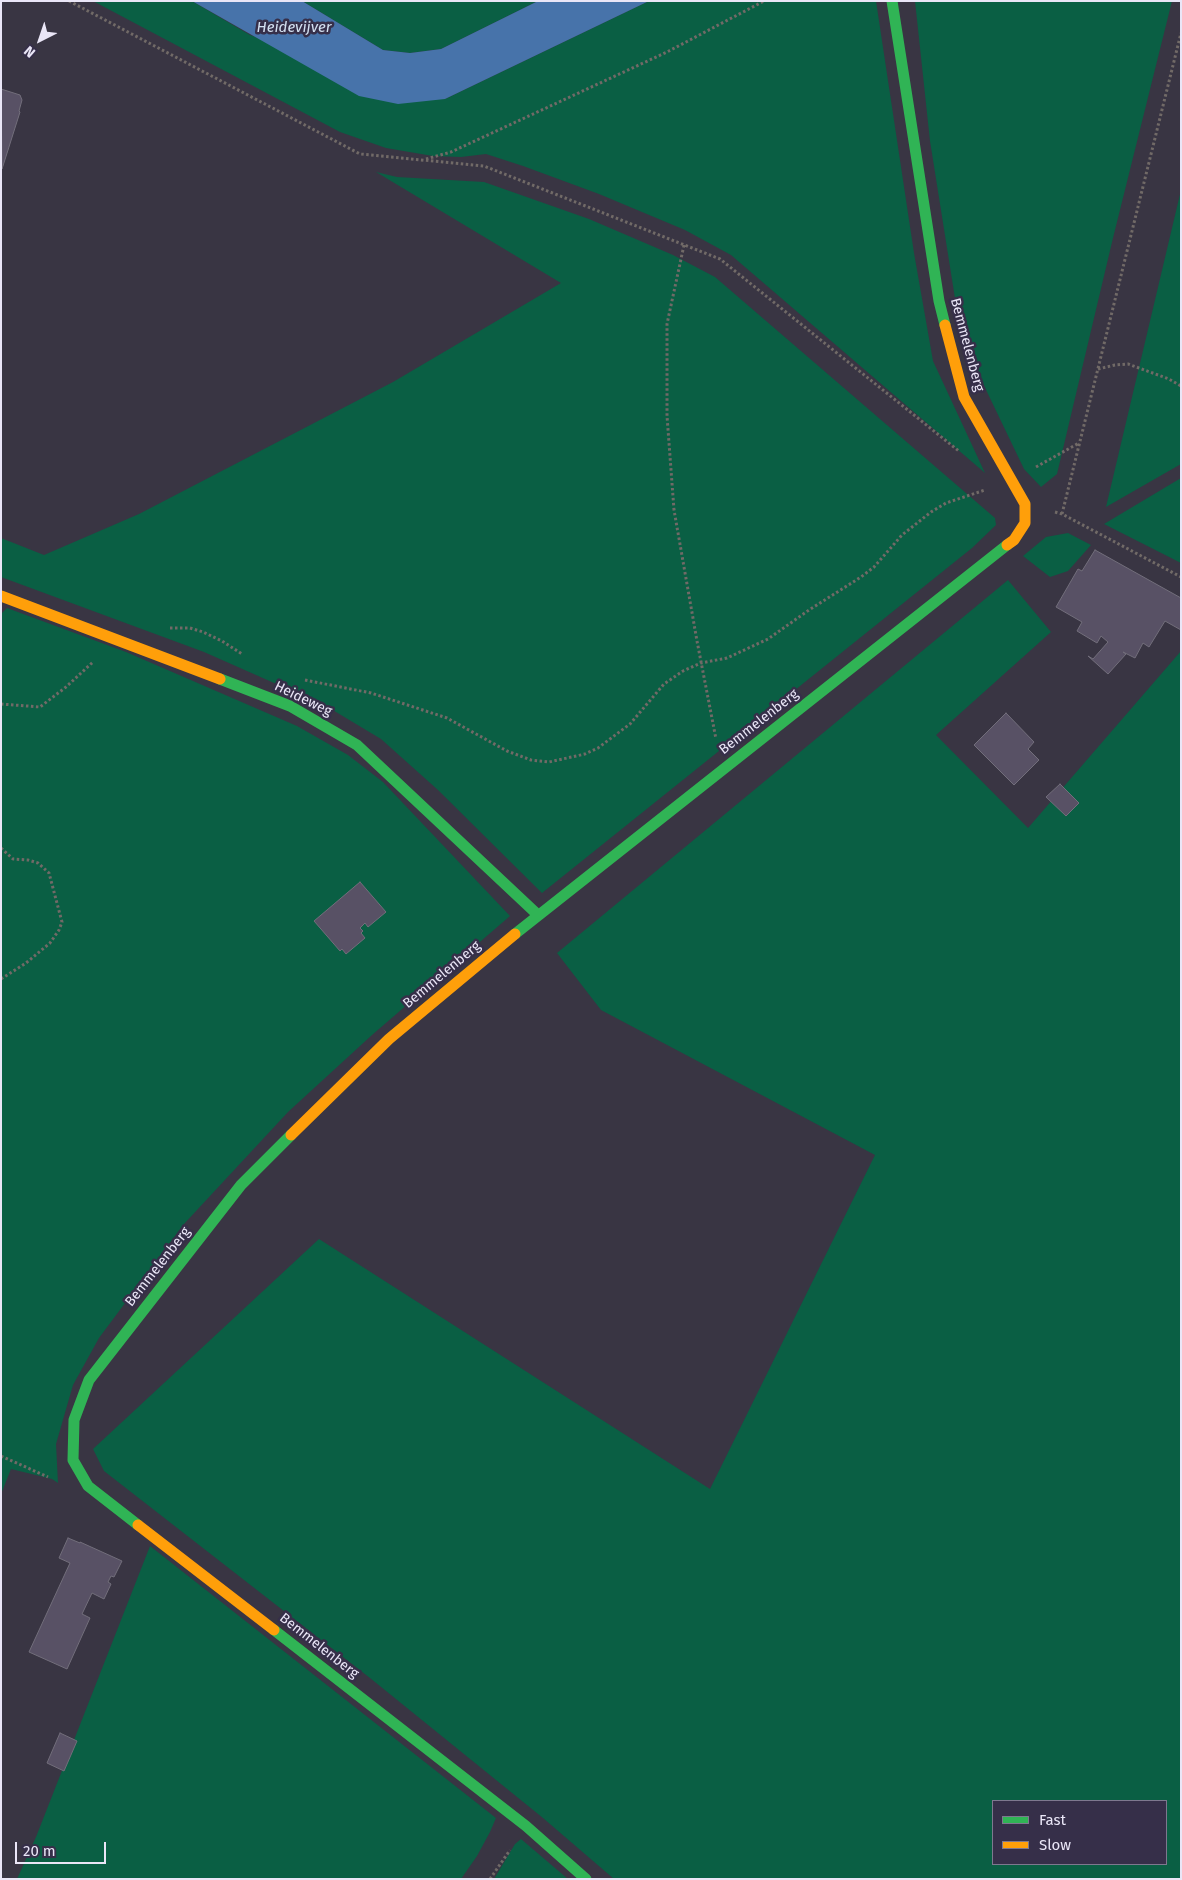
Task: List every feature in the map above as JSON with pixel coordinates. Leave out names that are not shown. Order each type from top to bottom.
[{"type":"street","name":"Bemmelenberg","points":[[586,1879],[526,1826],[88,1486],[73,1460],[74,1420],[89,1380],[241,1185],[389,1039],[538,915],[1014,540],[1025,523],[1026,504],[964,397],[939,301],[892,1]]},
{"type":"street","name":"Heideweg","points":[[1,596],[290,706],[357,744],[538,915]]},
{"type":"path","points":[[70,1],[360,154],[484,166],[720,259],[962,453]]},
{"type":"path","points":[[422,160],[451,152],[658,56],[764,1]]},
{"type":"path","points":[[1181,33],[1062,514],[1181,576]]},
{"type":"path","points":[[684,245],[668,324],[667,416],[674,510],[722,770]]},
{"type":"path","points":[[1098,369],[1128,364],[1169,379],[1181,386]]},
{"type":"path","points":[[298,679],[371,693],[447,718],[507,750],[532,760],[549,762],[585,754],[598,748],[630,724],[664,684],[683,670],[701,663],[727,658],[768,639],[808,610],[861,578],[874,567],[902,535],[931,512],[946,503],[1001,484],[1079,444]]},
{"type":"path","points":[[1,704],[40,707],[66,687],[107,648],[132,646],[172,628],[190,628],[203,632],[222,641],[246,657]]},
{"type":"path","points":[[1,848],[13,859],[38,863],[49,873],[62,922],[59,930],[50,942],[26,963],[1,979]]},
{"type":"green space","points":[[93,1],[192,1],[250,35],[445,99],[649,1],[876,1],[914,253],[933,361],[985,473],[731,255],[685,230],[599,194],[486,154],[461,157],[433,156],[386,148],[340,132]]},
{"type":"green space","points":[[302,1],[538,1],[441,49],[410,53],[383,50]]},
{"type":"green space","points":[[915,1],[1172,1],[1057,474],[1041,487],[1024,469],[976,369],[957,311],[930,141]]},
{"type":"green space","points":[[376,172],[397,177],[484,182],[589,219],[673,255],[715,277],[995,518],[996,525],[972,548],[542,893],[438,790],[381,739],[326,706],[204,652],[1,577],[1,538],[44,555],[139,514],[393,382],[561,283]]},
{"type":"green space","points":[[1181,190],[1181,464],[1106,507]]},
{"type":"green space","points":[[1181,478],[1181,563],[1104,524]]},
{"type":"green space","points":[[1068,533],[1091,545],[1068,571],[1050,577],[1023,556],[1046,537]]},
{"type":"green space","points":[[1008,580],[1051,632],[936,735],[1028,828],[1181,651],[1181,1879],[614,1879],[543,1818],[370,1678],[104,1471],[93,1449],[319,1239],[710,1489],[875,1155],[601,1010],[557,953]]},
{"type":"green space","points":[[7,608],[126,652],[297,726],[348,755],[383,782],[510,916],[372,1035],[288,1112],[184,1224],[99,1338],[73,1385],[56,1444],[58,1483],[52,1479],[11,1469],[1,1494],[1,614]]},
{"type":"green space","points":[[150,1546],[496,1818],[477,1856],[461,1879],[17,1879],[36,1837]]},
{"type":"green space","points":[[521,1839],[568,1879],[494,1879],[515,1844]]},
{"type":"water","name":"Heidevijver","points":[[192,1],[302,1],[383,50],[410,53],[441,49],[538,1],[649,1],[445,99],[398,104],[359,96]]},
{"type":"building","points":[[1,89],[20,95],[22,100],[2,169]]},
{"type":"building","points":[[1095,550],[1181,598],[1181,630],[1165,621],[1149,647],[1143,643],[1135,658],[1123,652],[1126,654],[1108,674],[1088,656],[1093,659],[1108,642],[1101,636],[1097,643],[1077,631],[1082,622],[1056,607],[1078,569],[1082,571]]},
{"type":"building","points":[[1006,713],[1034,742],[1028,749],[1039,760],[1014,785],[974,745]]},
{"type":"building","points":[[1060,784],[1079,803],[1066,816],[1046,797]]},
{"type":"building","points":[[360,882],[386,912],[368,927],[365,923],[360,928],[365,938],[346,954],[342,949],[340,951],[314,921]]},
{"type":"building","points":[[68,1538],[122,1561],[114,1577],[111,1576],[108,1582],[111,1584],[104,1599],[92,1593],[82,1614],[90,1618],[67,1669],[29,1652],[70,1563],[59,1558]]},
{"type":"building","points":[[60,1733],[77,1741],[64,1771],[47,1763]]},
{"type":"traffic: fast","points":[[892,1],[939,301],[945,325]]},
{"type":"traffic: fast","points":[[515,934],[1007,545]]},
{"type":"traffic: fast","points":[[220,679],[290,706],[357,745],[538,915]]},
{"type":"traffic: fast","points":[[138,1525],[88,1486],[73,1460],[74,1420],[89,1380],[241,1185],[291,1135]]},
{"type":"traffic: fast","points":[[274,1630],[526,1826],[586,1879]]},
{"type":"traffic: slow","points":[[945,325],[964,397],[1025,504],[1025,523],[1014,540],[1007,545]]},
{"type":"traffic: slow","points":[[1,596],[220,679]]},
{"type":"traffic: slow","points":[[291,1135],[389,1039],[515,934]]},
{"type":"traffic: slow","points":[[138,1525],[274,1630]]}]
